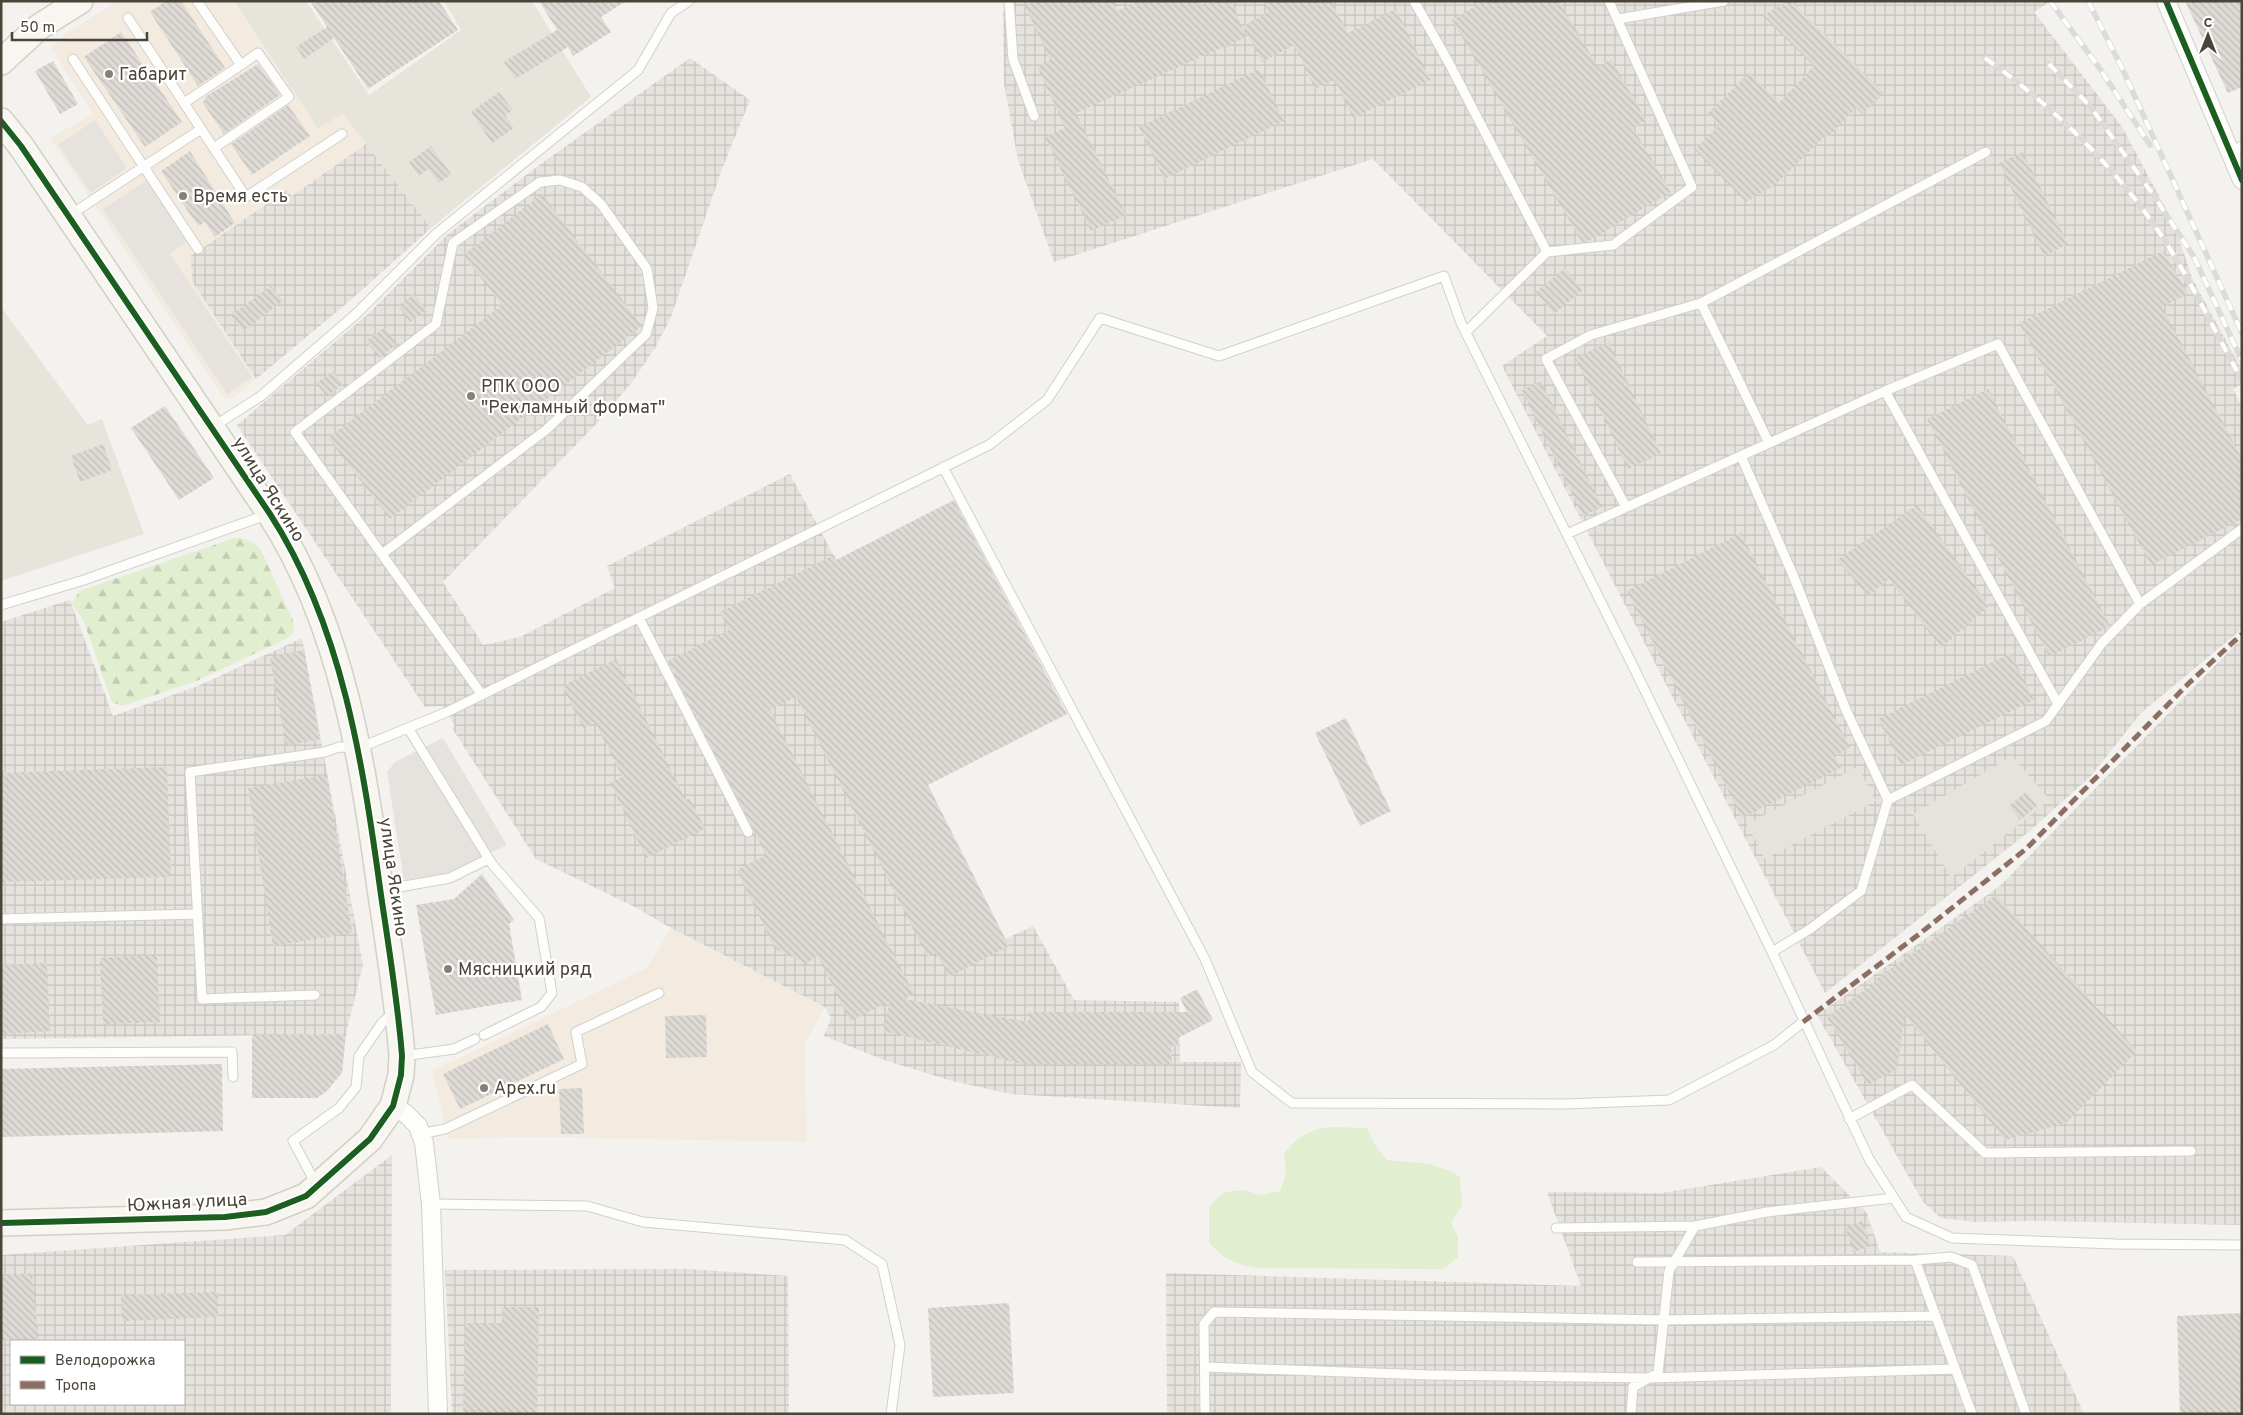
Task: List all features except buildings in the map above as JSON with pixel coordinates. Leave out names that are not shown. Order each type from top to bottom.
[{"type":"street","points":[[1,62],[40,28],[80,1]]},
{"type":"street","points":[[2166,1],[2236,150],[2242,180]]},
{"type":"street","name":"улица Яскино","points":[[1,121],[68,216],[270,514],[285,538],[312,596],[336,663],[359,748],[381,890],[402,1056],[401,1075],[393,1106]]},
{"type":"street","points":[[393,1106],[406,1114],[418,1126],[424,1142],[431,1204],[438,1414]]},
{"type":"street","name":"Южная улица","points":[[1,1223],[225,1217],[266,1212],[306,1196],[318,1186],[370,1139],[393,1106]]},
{"type":"lane","points":[[197,1],[241,65]]},
{"type":"lane","points":[[212,427],[261,396],[356,314],[436,234],[638,70],[671,13],[689,1]]},
{"type":"lane","points":[[1010,1],[1013,58],[1034,116]]},
{"type":"lane","points":[[1414,1],[1449,63],[1547,252]]},
{"type":"lane","points":[[1466,332],[1547,252],[1614,245],[1692,187],[1609,1]]},
{"type":"lane","points":[[1618,19],[1724,1]]},
{"type":"lane","points":[[128,18],[246,197],[342,134]]},
{"type":"lane","points":[[184,103],[258,53],[289,97],[214,148]]},
{"type":"lane","points":[[73,59],[198,249]]},
{"type":"lane","points":[[68,216],[201,129]]},
{"type":"lane","points":[[1626,507],[1546,360],[1591,335],[1701,303],[1986,152]]},
{"type":"lane","points":[[382,554],[546,430],[646,334],[653,308],[648,269],[601,204],[582,188],[560,180],[540,182],[453,243],[436,324],[295,432],[482,695]]},
{"type":"lane","points":[[315,995],[202,999],[190,772],[325,752],[338,747],[359,748],[408,728],[482,695],[989,445],[1046,400],[1100,318],[1219,356],[1444,276],[1466,332],[1772,952],[1849,1119],[1869,1159],[1906,1217],[1952,1238],[2114,1244],[2242,1245]]},
{"type":"lane","points":[[1701,303],[1769,443]]},
{"type":"lane","points":[[1567,534],[1885,391],[1998,344],[2140,604]]},
{"type":"lane","points":[[1885,391],[2058,704]]},
{"type":"lane","points":[[1740,456],[1793,575],[1846,710],[1888,800],[1861,891],[1810,929],[1772,952]]},
{"type":"lane","points":[[943,467],[1204,959],[1252,1072],[1292,1103],[1565,1104],[1669,1100],[1774,1045],[1803,1022]]},
{"type":"lane","points":[[1,606],[84,580],[270,514]]},
{"type":"lane","points":[[1888,800],[2046,721],[2102,643],[2140,604],[2242,529]]},
{"type":"lane","points":[[639,618],[748,832]]},
{"type":"lane","points":[[408,728],[488,859],[539,918],[552,993],[541,1007],[484,1035]]},
{"type":"lane","points":[[381,890],[450,878],[488,859]]},
{"type":"lane","points":[[1,919],[198,914]]},
{"type":"lane","points":[[420,1134],[446,1129],[582,1064],[576,1032],[659,992]]},
{"type":"lane","points":[[318,1186],[292,1141],[339,1108],[356,1087],[360,1056],[382,1023],[397,1009]]},
{"type":"lane","points":[[402,1056],[454,1050],[475,1039]]},
{"type":"lane","points":[[1,1053],[232,1052],[233,1078]]},
{"type":"lane","points":[[1849,1119],[1912,1085],[1985,1153],[2191,1151]]},
{"type":"lane","points":[[1556,1228],[1695,1226],[1767,1212],[1894,1198]]},
{"type":"lane","points":[[431,1204],[587,1206],[643,1222],[845,1240],[882,1264],[900,1345],[891,1414]]},
{"type":"lane","points":[[1632,1414],[1633,1387],[1658,1373],[1669,1271],[1695,1226]]},
{"type":"lane","points":[[1637,1262],[1915,1260],[1951,1257],[1972,1265],[2026,1414]]},
{"type":"lane","points":[[1915,1260],[1972,1414]]},
{"type":"lane","points":[[1205,1414],[1204,1324],[1214,1312],[1663,1320],[1936,1316]]},
{"type":"lane","points":[[1205,1367],[1428,1375],[1649,1378],[1955,1369]]},
{"type":"shaded area","points":[[119,1],[233,1],[318,129],[343,113],[366,144],[292,196],[287,190],[191,256],[192,281],[256,379],[232,399],[223,397],[50,138],[93,114],[51,48],[66,33]]},
{"type":"shaded area","points":[[234,1],[306,1],[369,95],[461,30],[444,1],[532,1],[591,97],[431,228],[343,114],[318,129]]},
{"type":"shaded area","points":[[1006,1],[2051,1],[2034,12],[2122,127],[2173,222],[2193,280],[2242,370],[2242,384],[2233,389],[2242,406],[2242,629],[2141,713],[2091,776],[2031,830],[1825,993],[1502,366],[1547,336],[1373,159],[1054,262],[1018,160],[1004,83],[1003,12]]},
{"type":"shaded area","points":[[690,58],[750,100],[722,169],[671,317],[655,348],[632,382],[600,420],[443,582],[483,645],[520,637],[615,588],[607,566],[790,474],[836,560],[861,653],[1005,939],[1033,926],[1074,1000],[1179,1002],[1180,1062],[1241,1062],[1240,1108],[1011,1094],[952,1081],[884,1060],[824,1036],[831,1018],[825,1007],[671,928],[635,907],[536,859],[452,728],[455,726],[443,706],[425,707],[237,425],[368,314],[448,234],[545,161]]},
{"type":"shaded area","points":[[95,120],[127,168],[91,193],[58,145]]},
{"type":"shaded area","points":[[366,144],[431,228],[352,299],[256,379],[192,281],[191,256],[287,190],[292,196]]},
{"type":"shaded area","points":[[147,180],[188,241],[170,254],[252,377],[227,394],[103,209]]},
{"type":"shaded area","points":[[1,307],[88,425],[102,419],[144,534],[1,581]]},
{"type":"shaded area","points":[[70,600],[113,716],[198,686],[302,638],[363,965],[346,1034],[1,1039],[1,622]]},
{"type":"shaded area","points":[[2242,638],[2242,1225],[2038,1221],[1976,1222],[1941,1218],[1923,1202],[1817,1015],[2000,886]]},
{"type":"shaded area","points":[[443,738],[507,845],[449,873],[404,881],[387,772],[395,762]]},
{"type":"shaded area","points":[[2012,756],[2050,800],[1951,878],[1913,814]]},
{"type":"shaded area","points":[[1858,767],[1876,801],[1765,859],[1747,824]]},
{"type":"shaded area","points":[[671,928],[825,1007],[805,1044],[807,1142],[537,1137],[448,1139],[432,1071],[647,968]]},
{"type":"shaded area","points":[[392,1155],[391,1414],[1,1414],[1,1255],[285,1235]]},
{"type":"shaded area","points":[[1821,1167],[1867,1213],[1880,1252],[2013,1256],[2084,1414],[1167,1414],[1166,1273],[1581,1286],[1547,1192],[1661,1193]]},
{"type":"shaded area","points":[[687,1269],[788,1276],[789,1414],[452,1414],[445,1270]]},
{"type":"green space","points":[[235,538],[250,541],[261,550],[294,623],[293,633],[284,640],[194,682],[122,706],[112,702],[84,622],[72,604],[79,591]]},
{"type":"green space","points":[[1330,1127],[1367,1128],[1375,1145],[1387,1160],[1433,1165],[1460,1177],[1462,1206],[1451,1222],[1458,1237],[1458,1257],[1443,1269],[1259,1268],[1231,1261],[1220,1254],[1209,1242],[1209,1206],[1225,1192],[1244,1190],[1261,1195],[1280,1191],[1286,1174],[1284,1154],[1294,1142],[1304,1135],[1315,1130]]},
{"type":"railway","points":[[2050,1],[2098,66],[2150,145]]},
{"type":"railway","points":[[2088,1],[2122,68],[2242,333]]},
{"type":"railway","points":[[1985,58],[2060,118],[2106,164],[2147,214],[2195,292],[2242,380]]},
{"type":"railway","points":[[2049,64],[2090,106],[2154,196],[2194,257],[2242,361]]},
{"type":"marked path","points":[[1803,1022],[1918,935],[2026,849],[2189,683],[2242,634]]},
{"type":"cycle path","points":[[2166,1],[2242,180]]},
{"type":"cycle path","points":[[1,121],[21,146],[270,514],[295,557],[316,603],[346,698],[357,747],[390,956],[402,1056],[401,1075],[393,1106],[370,1139],[306,1196],[266,1212],[225,1217],[1,1223]]},
{"type":"place","name":"Габарит","points":[[109,74]]},
{"type":"place","name":"Время есть","points":[[183,196]]},
{"type":"place","name":"РПК ООО \"Рекламный формат\"","points":[[471,396]]},
{"type":"place","name":"Мясницкий ряд","points":[[448,969]]},
{"type":"place","name":"Apex.ru","points":[[484,1088]]}]
